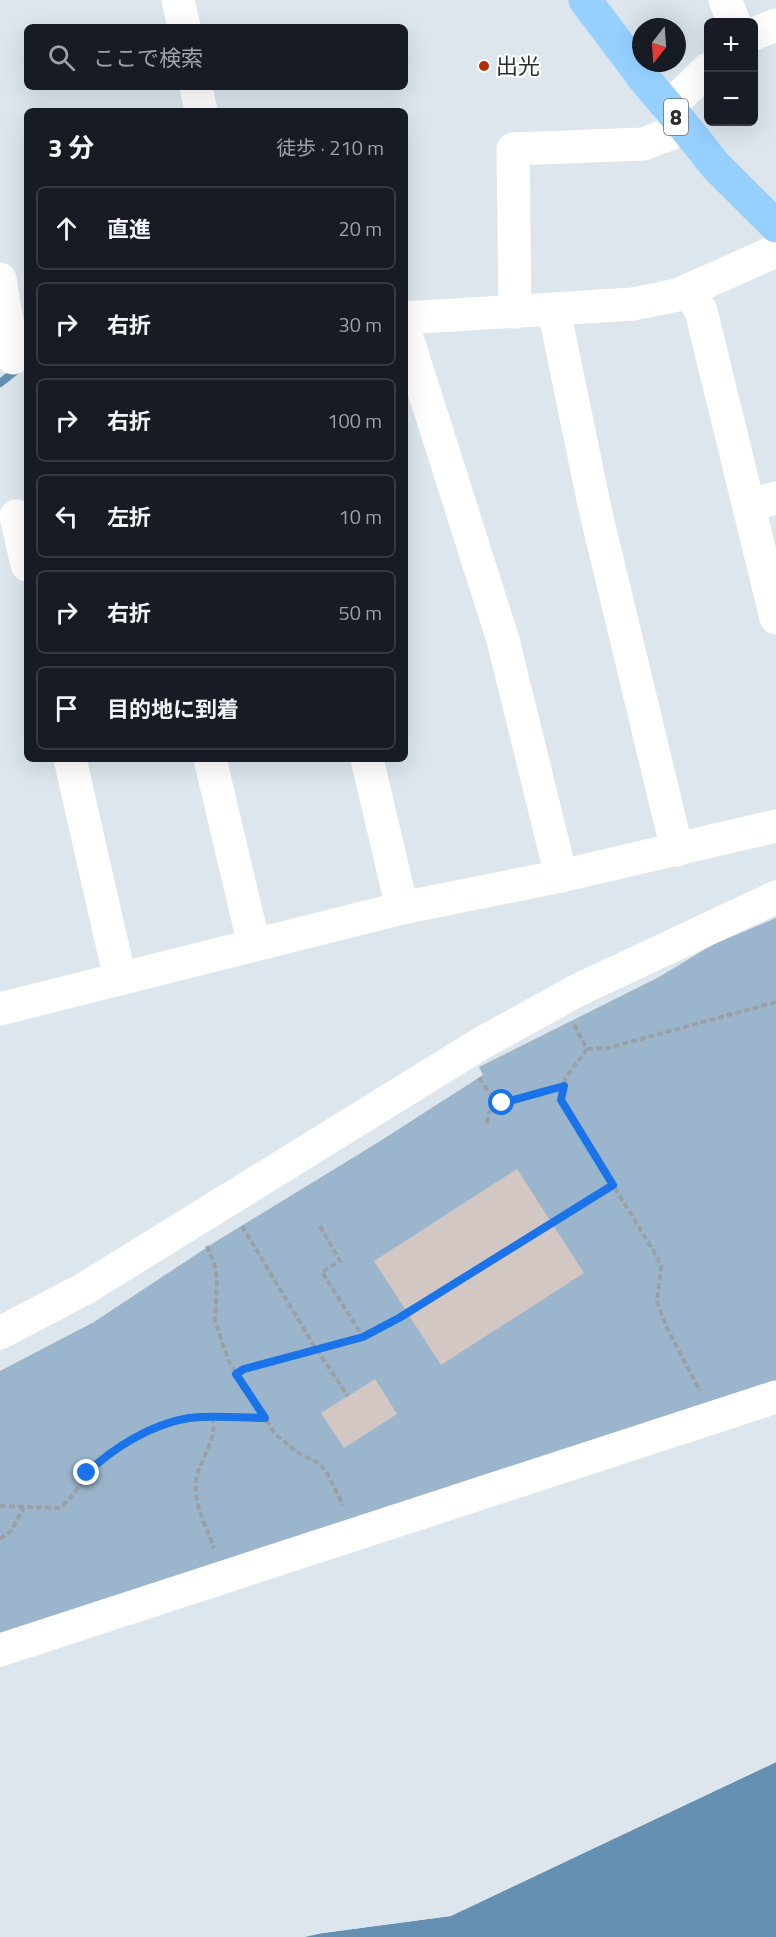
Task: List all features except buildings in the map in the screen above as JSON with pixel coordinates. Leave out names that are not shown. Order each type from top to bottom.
[{"type":"highway","name":"8","points":[[585,0],[716,166],[776,226]]},
{"type":"street","points":[[178,0],[183,24]]},
{"type":"street","points":[[725,0],[732,18]]},
{"type":"street","points":[[758,32],[776,25]]},
{"type":"street","points":[[514,312],[513,149],[643,144],[670,134],[676,117],[706,72]]},
{"type":"street","points":[[197,90],[200,108]]},
{"type":"street","points":[[408,318],[633,304],[677,295],[776,251]]},
{"type":"street","points":[[0,279],[13,358]]},
{"type":"street","points":[[688,290],[701,311],[763,502],[776,618]]},
{"type":"street","points":[[554,310],[595,509],[677,850]]},
{"type":"street","points":[[408,340],[503,640],[561,876]]},
{"type":"street","points":[[14,517],[24,554]]},
{"type":"street","points":[[71,762],[120,979]]},
{"type":"street","points":[[211,762],[254,945]]},
{"type":"street","points":[[368,762],[402,908]]},
{"type":"street","points":[[0,1009],[402,908],[561,876],[776,826]]},
{"type":"street","points":[[0,1332],[84,1289],[351,1122],[520,1022],[578,990],[776,897]]},
{"type":"street","points":[[0,1650],[776,1397]]},
{"type":"path","points":[[587,1049],[608,1048],[776,1002]]},
{"type":"path","points":[[573,1022],[587,1049]]},
{"type":"path","points":[[587,1049],[565,1079],[561,1100],[661,1266],[657,1302],[666,1326],[714,1416]]},
{"type":"path","points":[[479,1077],[498,1105]]},
{"type":"path","points":[[487,1123],[489,1112],[498,1105],[564,1086]]},
{"type":"path","points":[[236,1374],[244,1369],[363,1337],[399,1318],[613,1185]]},
{"type":"path","points":[[241,1222],[316,1349],[348,1396]]},
{"type":"path","points":[[320,1227],[340,1261],[321,1272],[363,1337]]},
{"type":"path","points":[[204,1244],[211,1252],[215,1266],[217,1284],[215,1320],[228,1360],[275,1434],[326,1471],[351,1526],[352,1534]]},
{"type":"path","points":[[0,1506],[58,1508],[64,1504],[87,1473],[102,1459],[149,1431],[172,1422],[212,1417],[265,1418]]},
{"type":"path","points":[[212,1417],[214,1421],[210,1445],[196,1478],[196,1491],[199,1508],[224,1576]]},
{"type":"path","points":[[0,1539],[11,1531],[24,1507]]},
{"type":"shaded area","points":[[776,918],[776,1386],[0,1642],[0,1371],[94,1322],[215,1242],[377,1143],[483,1075],[479,1067],[659,977],[712,945]]},
{"type":"shaded area","points":[[776,1762],[776,1937],[305,1937],[451,1916]]},
{"type":"pier","points":[[776,1759],[776,1762],[772,1764],[450,1916],[323,1933],[323,1930],[450,1913]]},
{"type":"waterway","points":[[0,383],[19,368]]},
{"type":"place","name":"出光","points":[[484,66]]},
{"type":"route","points":[[87,1473],[121,1446],[172,1422],[212,1417],[265,1418],[236,1374],[244,1369],[363,1337],[399,1318],[613,1185],[561,1100],[564,1086],[502,1103]]}]
